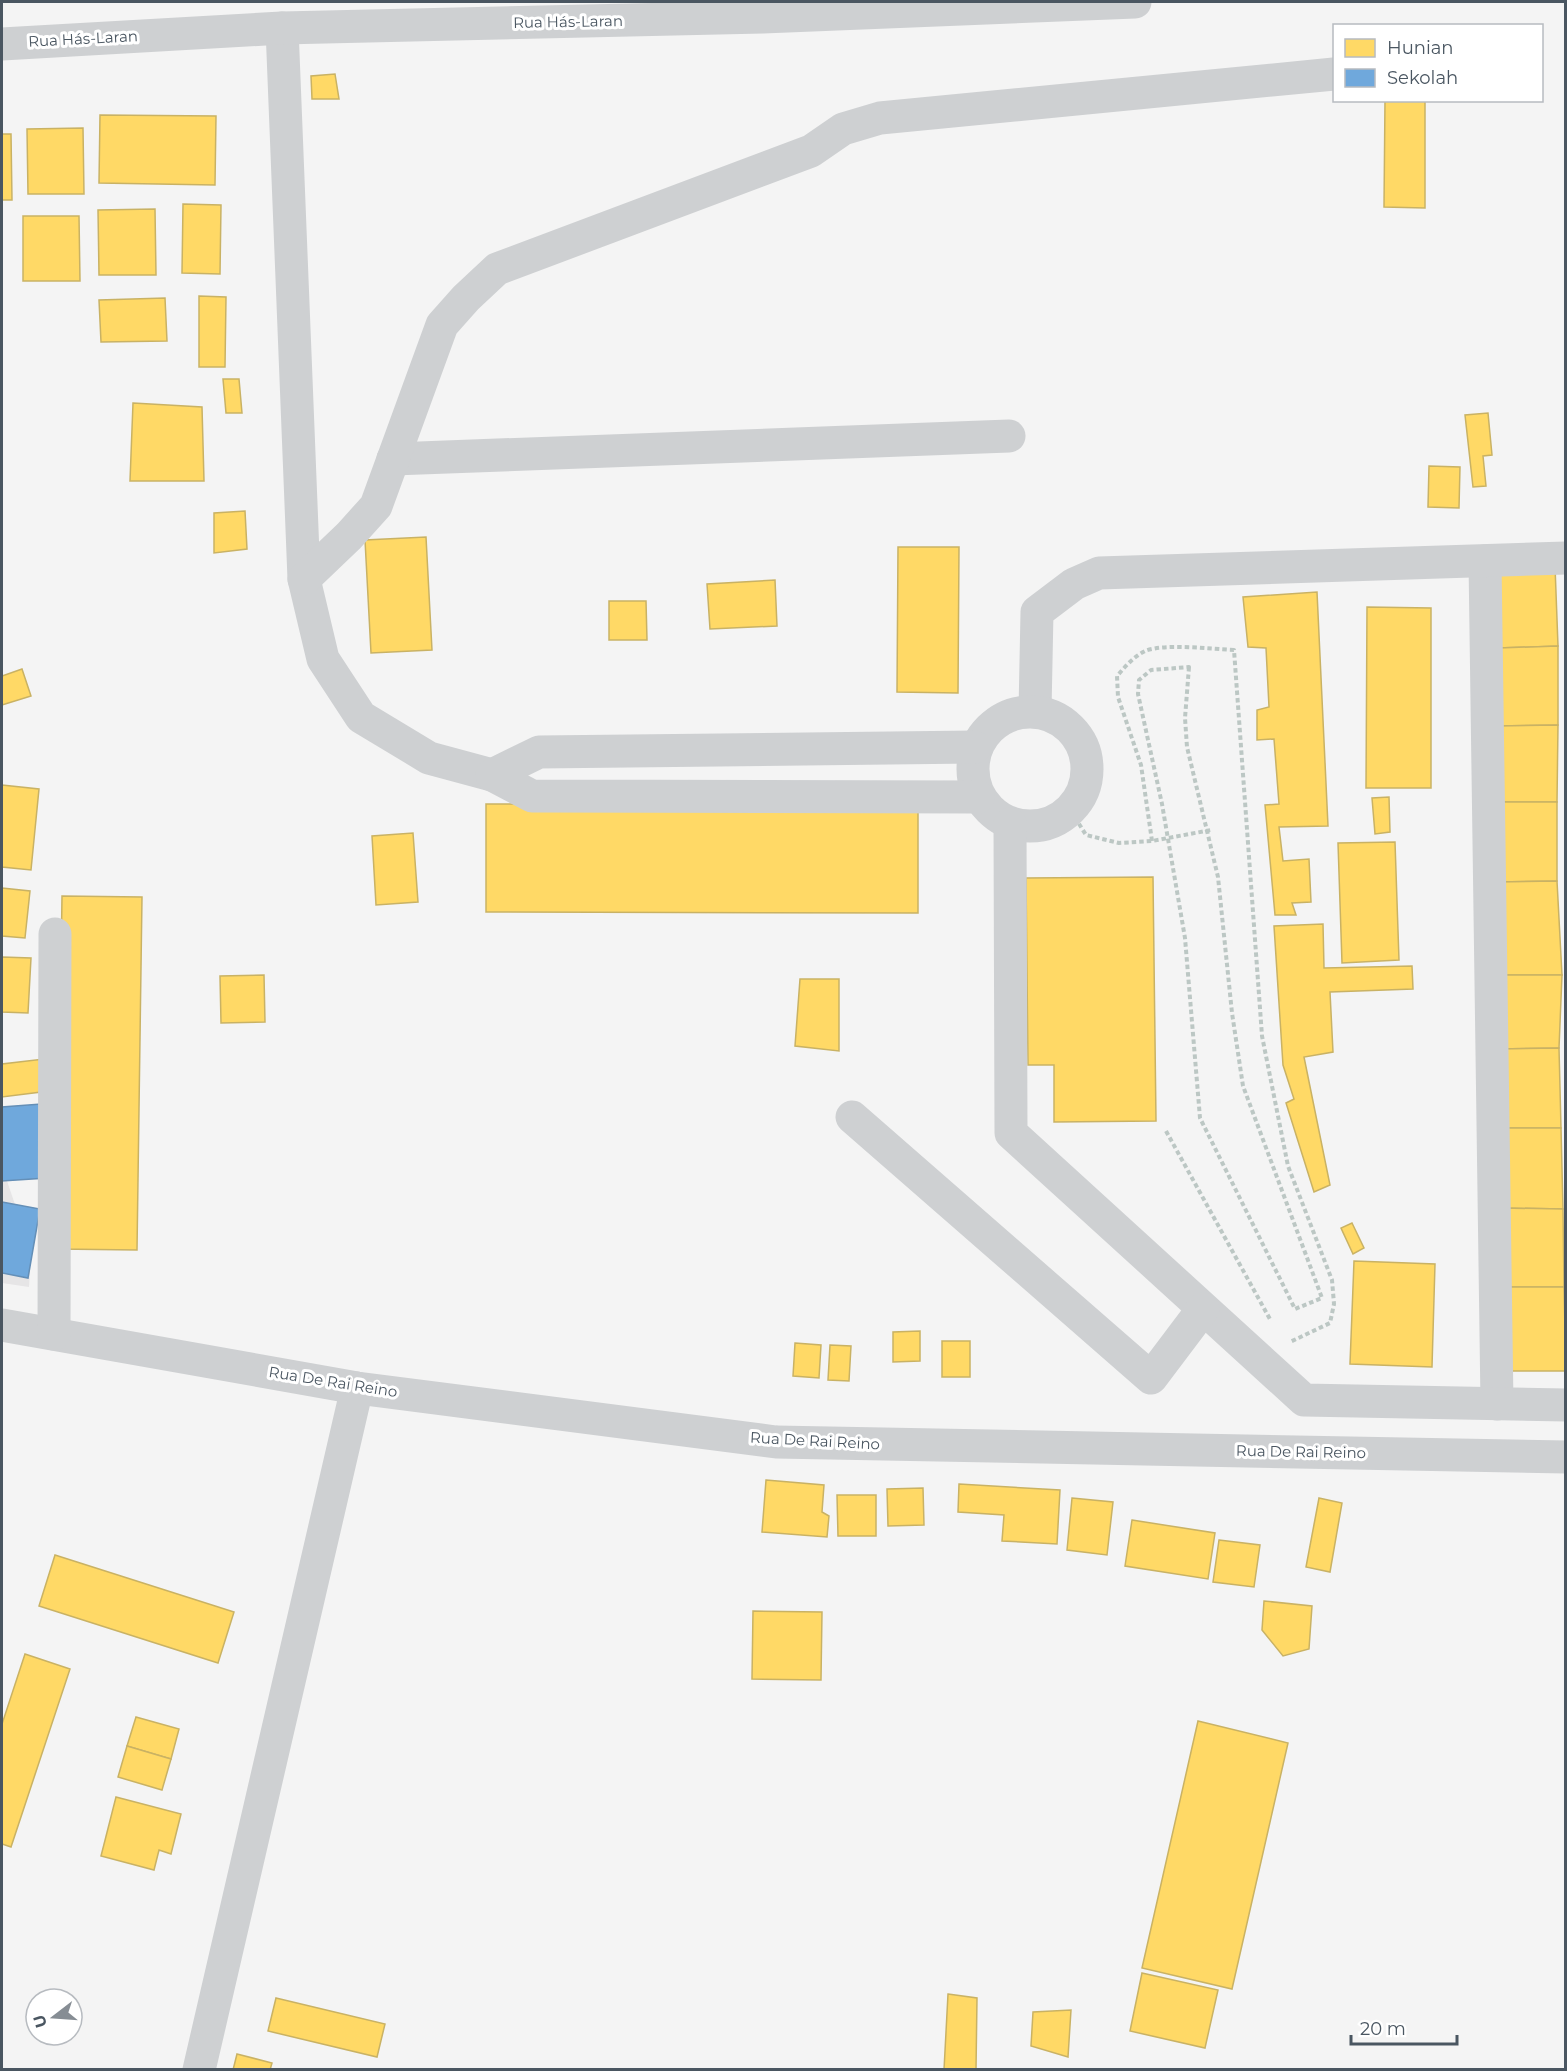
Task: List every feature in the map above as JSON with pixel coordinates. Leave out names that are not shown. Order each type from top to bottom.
[{"type":"street","name":"Rua Hás-Laran","points":[[2,44],[282,28],[763,9],[1136,2]]},
{"type":"street","points":[[282,28],[304,579],[323,659],[361,717],[429,758],[492,776],[532,796],[978,797]]},
{"type":"street","points":[[304,579],[349,536],[376,506],[442,325],[465,298],[497,268],[811,151],[843,129],[880,118],[1333,74]]},
{"type":"street","points":[[393,459],[1009,436]]},
{"type":"street","points":[[1035,711],[1037,612],[1074,584],[1099,573],[1566,558]]},
{"type":"street","points":[[1485,561],[1497,1404]]},
{"type":"street","points":[[1035,711],[1065,723],[1085,749],[1087,782],[1071,810],[1042,826],[1010,824],[992,813],[978,797],[971,772],[975,747],[1000,719],[1035,711]]},
{"type":"street","points":[[492,776],[539,752],[975,747]]},
{"type":"street","points":[[1010,824],[1011,1133],[1304,1400],[1566,1405]]},
{"type":"street","points":[[54,1334],[55,934]]},
{"type":"street","points":[[852,1117],[1151,1378],[1203,1309]]},
{"type":"street","name":"Rua De Rai Reino","points":[[2,1325],[357,1388],[776,1442],[1566,1456]]},
{"type":"street","points":[[199,2070],[357,1388]]},
{"type":"path","points":[[1152,841],[1141,765],[1118,697],[1117,676],[1128,663],[1146,651],[1174,647],[1234,650],[1262,1036],[1288,1166],[1332,1280],[1334,1304],[1330,1323],[1257,1358]]},
{"type":"path","points":[[1190,667],[1185,718],[1187,747],[1218,877],[1232,1013],[1243,1086],[1322,1298],[1295,1309],[1200,1118],[1185,938],[1162,804],[1138,694],[1139,680],[1151,670],[1190,667]]},
{"type":"path","points":[[1071,810],[1086,835],[1119,843],[1152,841],[1211,830]]},
{"type":"path","points":[[1166,1131],[1273,1325]]},
{"type":"shaded area","points":[[2,1166],[31,1252],[29,1287],[2,1283]]},
{"type":"building: Hunian","points":[[335,74],[339,99],[312,99],[311,76]]},
{"type":"building: Hunian","points":[[1385,102],[1425,102],[1425,208],[1384,207]]},
{"type":"building: Hunian","points":[[100,115],[216,116],[215,185],[99,183]]},
{"type":"building: Hunian","points":[[83,128],[84,194],[28,194],[27,129]]},
{"type":"building: Hunian","points":[[2,134],[11,134],[12,200],[2,200]]},
{"type":"building: Hunian","points":[[183,204],[221,205],[220,274],[182,273]]},
{"type":"building: Hunian","points":[[155,209],[156,275],[99,275],[98,210]]},
{"type":"building: Hunian","points":[[23,216],[79,216],[80,281],[23,281]]},
{"type":"building: Hunian","points":[[199,296],[226,297],[225,367],[199,367]]},
{"type":"building: Hunian","points":[[165,298],[167,341],[101,342],[99,300]]},
{"type":"building: Hunian","points":[[223,379],[239,379],[242,413],[226,413]]},
{"type":"building: Hunian","points":[[133,403],[202,407],[204,481],[130,481]]},
{"type":"building: Hunian","points":[[1488,413],[1492,455],[1483,456],[1486,486],[1473,487],[1465,415]]},
{"type":"building: Hunian","points":[[1429,466],[1460,467],[1459,508],[1428,507]]},
{"type":"building: Hunian","points":[[245,511],[247,549],[214,553],[214,513]]},
{"type":"building: Hunian","points":[[426,537],[432,650],[371,653],[365,540]]},
{"type":"building: Hunian","points":[[898,547],[959,547],[958,693],[897,692]]},
{"type":"building: Hunian","points":[[1555,566],[1558,646],[1498,648],[1494,570]]},
{"type":"building: Hunian","points":[[775,580],[777,626],[710,629],[707,584]]},
{"type":"building: Hunian","points":[[1317,592],[1328,826],[1279,827],[1283,861],[1309,859],[1311,902],[1292,903],[1296,915],[1275,915],[1265,805],[1279,804],[1274,739],[1257,740],[1257,710],[1269,707],[1266,648],[1248,647],[1243,597]]},
{"type":"building: Hunian","points":[[609,601],[646,601],[647,640],[609,640]]},
{"type":"building: Hunian","points":[[1367,607],[1431,608],[1431,788],[1366,788]]},
{"type":"building: Hunian","points":[[1558,646],[1558,725],[1497,726],[1498,648]]},
{"type":"building: Hunian","points":[[22,669],[31,696],[2,705],[2,676]]},
{"type":"building: Hunian","points":[[1558,725],[1557,802],[1496,802],[1497,726]]},
{"type":"building: Hunian","points":[[2,785],[39,789],[31,870],[2,867]]},
{"type":"building: Hunian","points":[[1389,797],[1390,832],[1375,834],[1372,798]]},
{"type":"building: Hunian","points":[[1496,802],[1557,802],[1557,881],[1497,882]]},
{"type":"building: Hunian","points":[[486,804],[918,805],[918,913],[486,912]]},
{"type":"building: Hunian","points":[[413,833],[418,902],[376,905],[372,836]]},
{"type":"building: Hunian","points":[[1395,842],[1399,960],[1342,963],[1338,843]]},
{"type":"building: Hunian","points":[[1153,877],[1156,1121],[1054,1122],[1054,1065],[1028,1065],[1026,878]]},
{"type":"building: Hunian","points":[[1557,881],[1562,975],[1501,975],[1497,882]]},
{"type":"building: Hunian","points":[[2,888],[30,891],[25,938],[2,936]]},
{"type":"building: Hunian","points":[[62,896],[142,897],[137,1250],[57,1249]]},
{"type":"building: Hunian","points":[[1323,924],[1324,968],[1412,966],[1413,989],[1330,992],[1333,1052],[1304,1057],[1330,1185],[1314,1192],[1286,1103],[1294,1099],[1283,1065],[1274,926]]},
{"type":"building: Hunian","points":[[2,957],[31,958],[28,1013],[2,1012]]},
{"type":"building: Hunian","points":[[264,975],[265,1022],[221,1023],[220,976]]},
{"type":"building: Hunian","points":[[1501,975],[1562,975],[1559,1048],[1498,1049]]},
{"type":"building: Hunian","points":[[800,979],[839,979],[839,1051],[795,1046]]},
{"type":"building: Hunian","points":[[1559,1048],[1561,1128],[1500,1128],[1498,1049]]},
{"type":"building: Hunian","points":[[44,1059],[49,1091],[2,1097],[2,1064]]},
{"type":"building: Hunian","points":[[1500,1128],[1561,1128],[1563,1209],[1501,1208]]},
{"type":"building: Hunian","points":[[1501,1208],[1563,1209],[1564,1287],[1502,1287]]},
{"type":"building: Hunian","points":[[1352,1223],[1364,1248],[1353,1254],[1341,1228]]},
{"type":"building: Hunian","points":[[1354,1261],[1435,1264],[1432,1367],[1350,1364]]},
{"type":"building: Hunian","points":[[1502,1287],[1564,1287],[1566,1371],[1505,1371]]},
{"type":"building: Hunian","points":[[920,1331],[920,1361],[893,1362],[893,1332]]},
{"type":"building: Hunian","points":[[942,1341],[970,1341],[970,1377],[942,1377]]},
{"type":"building: Hunian","points":[[795,1343],[821,1345],[819,1378],[793,1376]]},
{"type":"building: Hunian","points":[[830,1345],[851,1346],[849,1381],[828,1380]]},
{"type":"building: Hunian","points":[[766,1480],[824,1485],[822,1512],[829,1516],[827,1537],[762,1532]]},
{"type":"building: Hunian","points":[[959,1484],[1060,1490],[1057,1544],[1002,1541],[1004,1515],[958,1512]]},
{"type":"building: Hunian","points":[[923,1488],[924,1525],[888,1526],[887,1489]]},
{"type":"building: Hunian","points":[[837,1495],[876,1495],[876,1536],[838,1536]]},
{"type":"building: Hunian","points":[[1072,1498],[1113,1502],[1107,1555],[1067,1550]]},
{"type":"building: Hunian","points":[[1319,1498],[1342,1503],[1330,1572],[1306,1567]]},
{"type":"building: Hunian","points":[[1132,1520],[1215,1533],[1208,1579],[1125,1566]]},
{"type":"building: Hunian","points":[[1219,1540],[1260,1545],[1254,1587],[1213,1582]]},
{"type":"building: Hunian","points":[[55,1555],[234,1612],[218,1663],[39,1606]]},
{"type":"building: Hunian","points":[[1264,1601],[1312,1606],[1309,1649],[1283,1656],[1262,1630]]},
{"type":"building: Hunian","points":[[753,1611],[822,1612],[821,1680],[752,1679]]},
{"type":"building: Hunian","points":[[25,1654],[70,1669],[11,1847],[2,1844],[2,1724]]},
{"type":"building: Hunian","points":[[136,1717],[179,1729],[171,1759],[127,1746]]},
{"type":"building: Hunian","points":[[1198,1721],[1288,1743],[1232,1989],[1142,1968]]},
{"type":"building: Hunian","points":[[127,1746],[171,1759],[162,1790],[118,1777]]},
{"type":"building: Hunian","points":[[116,1797],[181,1814],[171,1854],[159,1850],[154,1870],[101,1856]]},
{"type":"building: Hunian","points":[[1142,1973],[1218,1990],[1205,2048],[1130,2031]]},
{"type":"building: Hunian","points":[[948,1994],[977,1998],[976,2070],[944,2070]]},
{"type":"building: Hunian","points":[[276,1998],[385,2024],[377,2057],[268,2031]]},
{"type":"building: Hunian","points":[[1071,2010],[1068,2057],[1031,2046],[1033,2012]]},
{"type":"building: Hunian","points":[[237,2054],[272,2063],[270,2070],[233,2070]]},
{"type":"building: Sekolah","points":[[41,1104],[47,1178],[2,1181],[2,1107]]},
{"type":"building: Sekolah","points":[[2,1202],[40,1209],[28,1278],[2,1273]]}]
